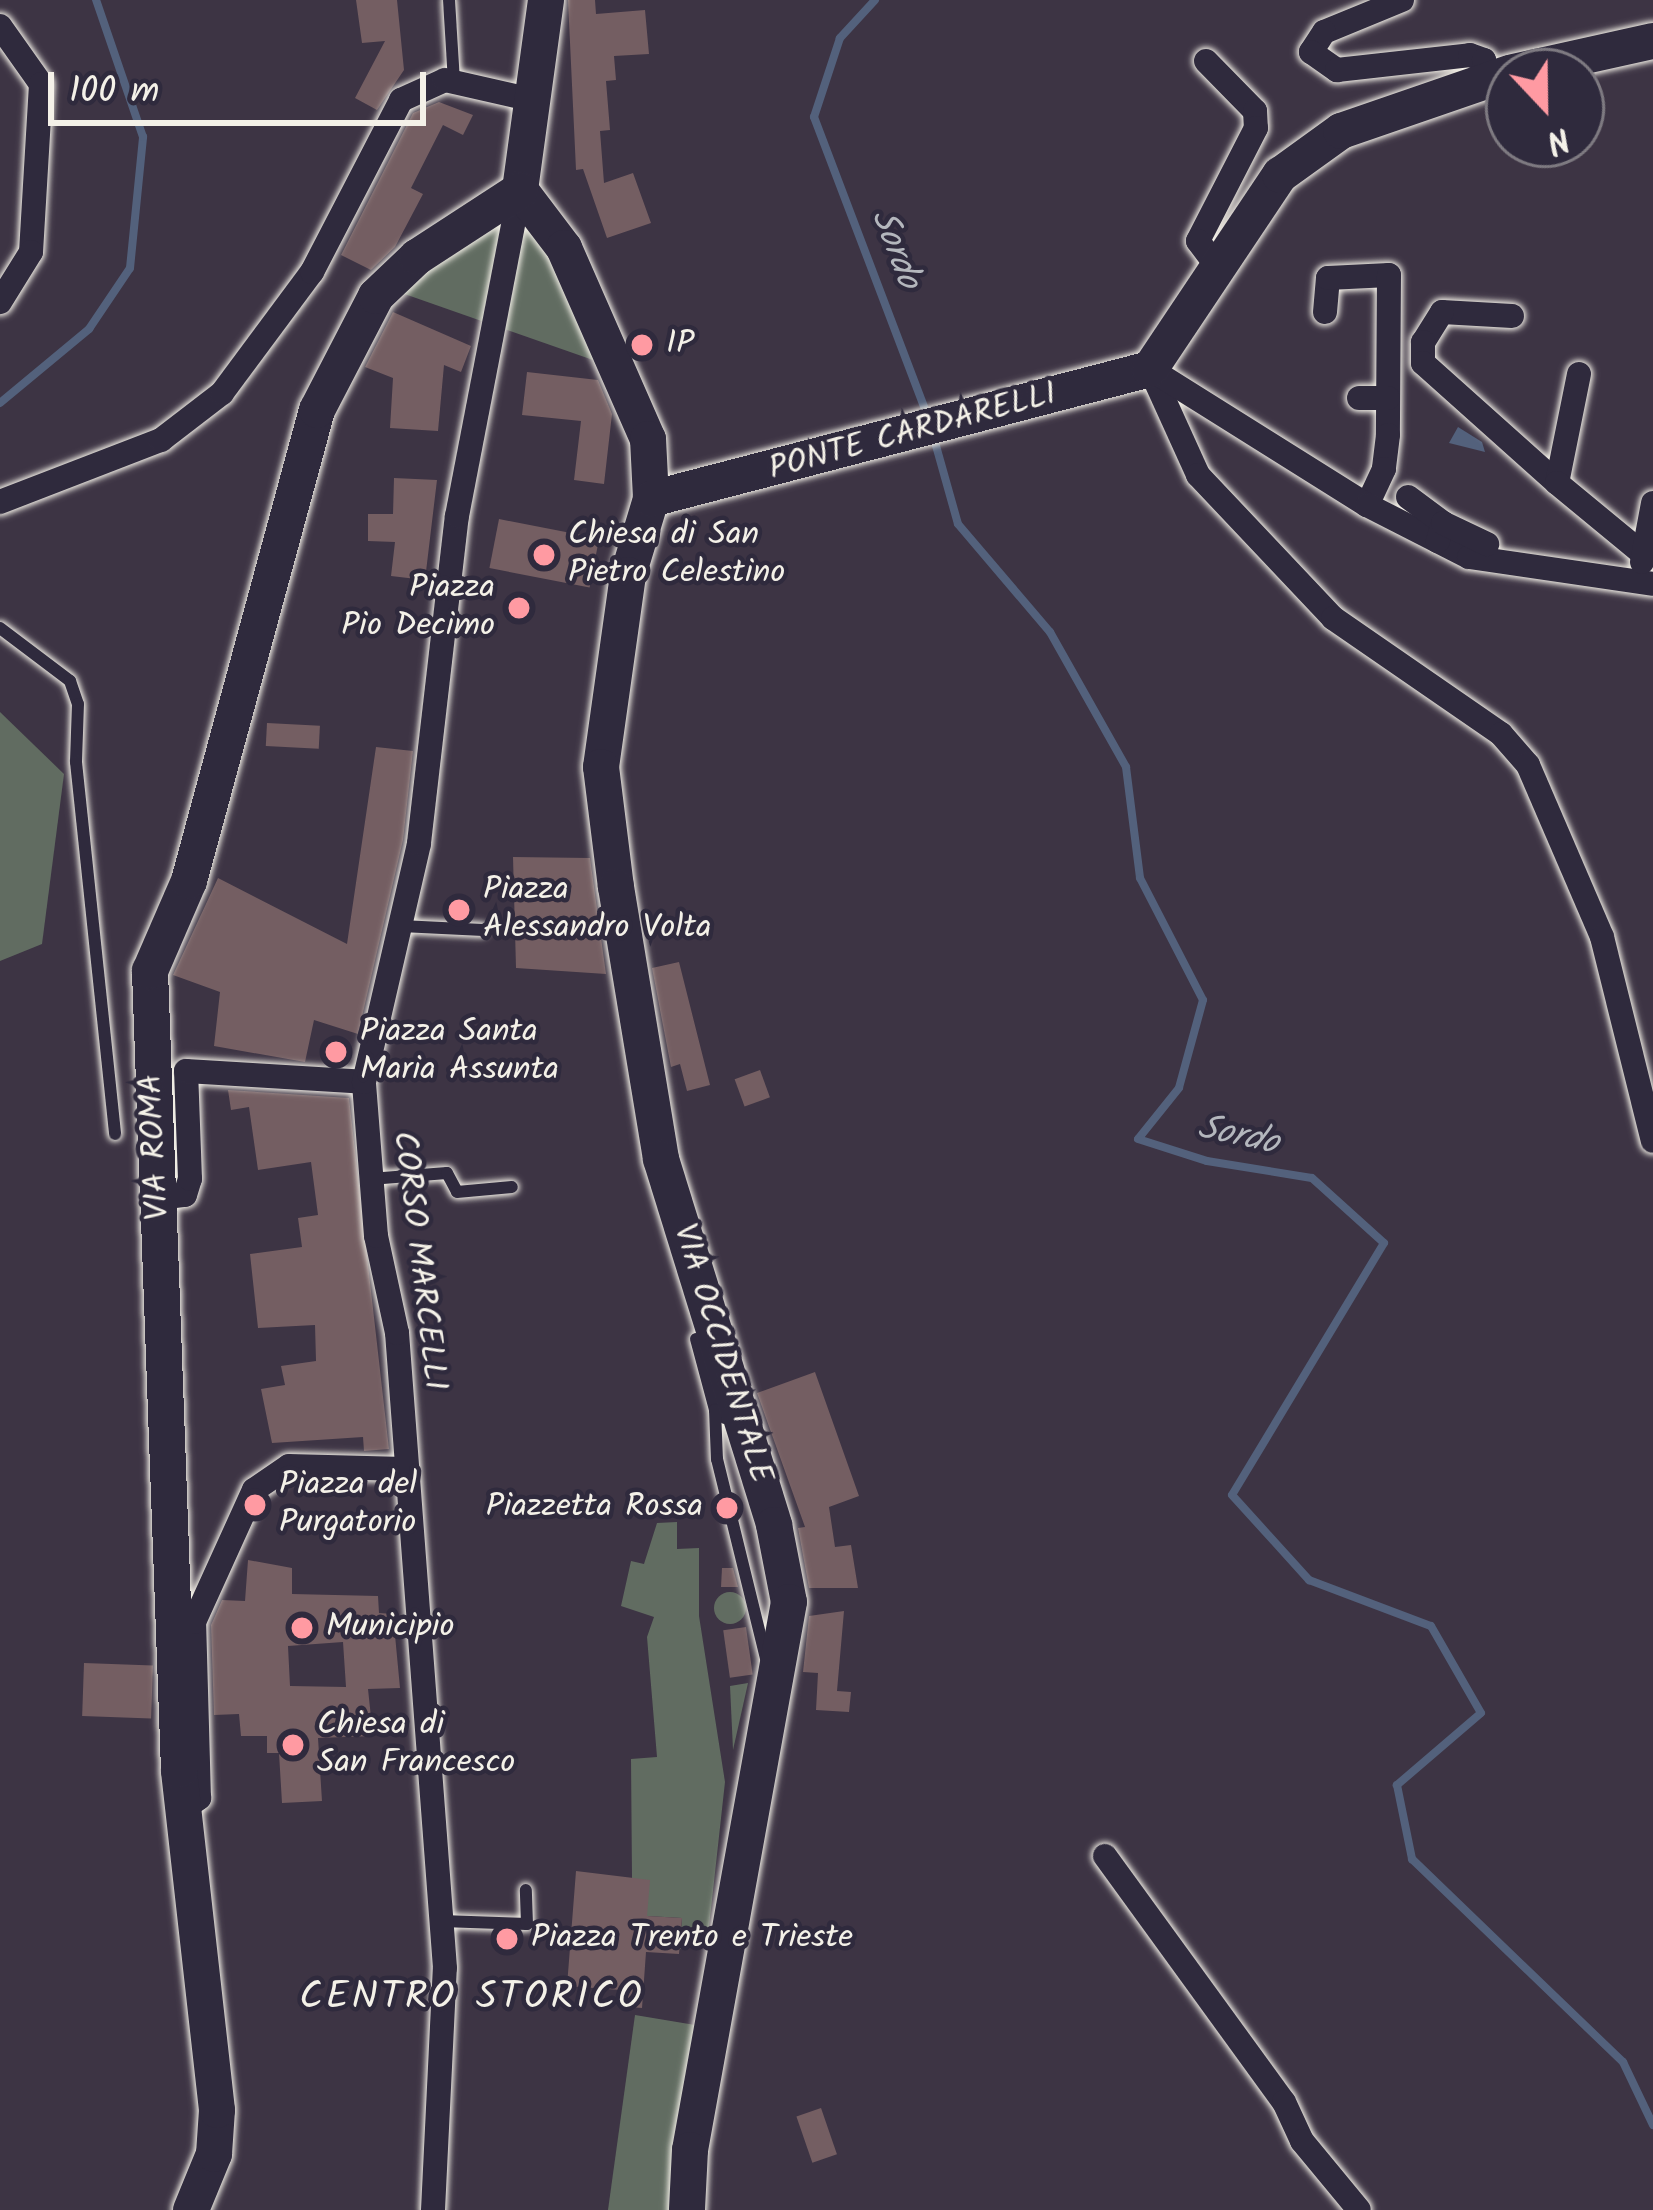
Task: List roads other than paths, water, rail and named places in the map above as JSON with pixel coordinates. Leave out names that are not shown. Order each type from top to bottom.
[{"type":"main road","points":[[546,0],[520,190],[564,248],[640,406],[664,497]]},
{"type":"main road","points":[[1605,52],[1653,41]]},
{"type":"main road","points":[[1150,370],[1280,175],[1341,131],[1485,81]]},
{"type":"main road","name":"VIA ROMA","points":[[191,2210],[214,2154],[218,2110],[185,1809],[150,971],[194,862],[317,410],[376,296],[417,257],[520,190]]},
{"type":"main road","name":"PONTE CARDARELLI","points":[[664,497],[1150,370]]},
{"type":"main road","name":"VIA OCCIDENTALE","points":[[664,497],[628,575],[602,767],[661,1159],[750,1451],[789,1602],[780,1683],[690,2150],[687,2210]]},
{"type":"street","points":[[1402,0],[1324,32],[1311,52],[1337,70],[1470,55],[1485,60]]},
{"type":"street","points":[[0,26],[41,84],[31,252],[0,302]]},
{"type":"street","points":[[1206,61],[1255,111],[1256,128],[1198,241],[1216,265]]},
{"type":"street","points":[[0,502],[160,440],[222,393],[312,272],[401,100],[454,82],[533,100]]},
{"type":"street","name":"CORSO MARCELLI","points":[[433,2210],[441,1922],[397,1333],[369,1179],[364,1082],[402,926],[458,516],[520,190]]},
{"type":"street","points":[[1325,312],[1328,278],[1389,275],[1384,469],[1366,505]]},
{"type":"street","points":[[1512,316],[1442,312],[1423,342],[1423,362],[1642,553]]},
{"type":"street","points":[[1150,370],[1366,505],[1486,544]]},
{"type":"street","points":[[1150,370],[1198,475],[1333,618],[1501,734],[1528,765],[1602,937],[1653,1141]]},
{"type":"street","points":[[1557,483],[1579,374]]},
{"type":"street","points":[[1359,398],[1388,398]]},
{"type":"street","points":[[1408,497],[1440,532],[1515,568],[1648,584],[1642,553],[1653,503]]},
{"type":"street","points":[[159,1198],[185,1195],[190,1179],[186,1071],[364,1082]]},
{"type":"street","points":[[185,1809],[199,1798],[194,1622],[254,1490],[290,1466],[405,1469]]},
{"type":"street","points":[[1105,1856],[1284,2102],[1302,2141],[1359,2210]]},
{"type":"lane","points":[[449,0],[454,82]]},
{"type":"lane","points":[[0,628],[70,681],[77,704],[76,762],[115,1133]]},
{"type":"lane","points":[[402,926],[482,930]]},
{"type":"lane","points":[[369,1179],[447,1172],[457,1192],[512,1187]]},
{"type":"lane","points":[[696,1339],[715,1410],[717,1459],[747,1558],[759,1644],[780,1683]]},
{"type":"lane","points":[[715,1410],[750,1451]]},
{"type":"lane","points":[[441,1922],[527,1924],[526,1890]]},
{"type":"water","points":[[1458,427],[1482,442],[1485,452],[1449,443]]},
{"type":"waterway","points":[[0,403],[89,329],[130,268],[143,137],[96,0]]},
{"type":"waterway","name":"Sordo","points":[[875,0],[840,38],[814,117],[927,415]]},
{"type":"waterway","name":"Sordo","points":[[933,435],[958,524],[1050,632],[1126,767],[1140,878],[1203,1000],[1179,1088],[1138,1139],[1207,1161],[1312,1178],[1384,1243],[1232,1495],[1309,1580],[1431,1626],[1481,1713],[1397,1785],[1412,1859],[1623,2062],[1653,2125]]},
{"type":"place","name":"IP","points":[[642,345]]},
{"type":"place","name":"Chiesa di San Pietro Celestino","points":[[544,555]]},
{"type":"place","name":"Piazza Pio Decimo","points":[[519,608]]},
{"type":"place","name":"Piazza Alessandro Volta","points":[[459,910]]},
{"type":"place","name":"Piazza Santa Maria Assunta","points":[[336,1052]]},
{"type":"place","name":"Piazza del Purgatorio","points":[[255,1505]]},
{"type":"place","name":"Piazzetta Rossa","points":[[727,1508]]},
{"type":"place","name":"Municipio","points":[[302,1628]]},
{"type":"place","name":"Chiesa di San Francesco","points":[[293,1745]]},
{"type":"place","name":"Piazza Trento e Trieste","points":[[507,1939]]},
{"type":"district","name":"CENTRO STORICO","points":[[472,1998]]}]
